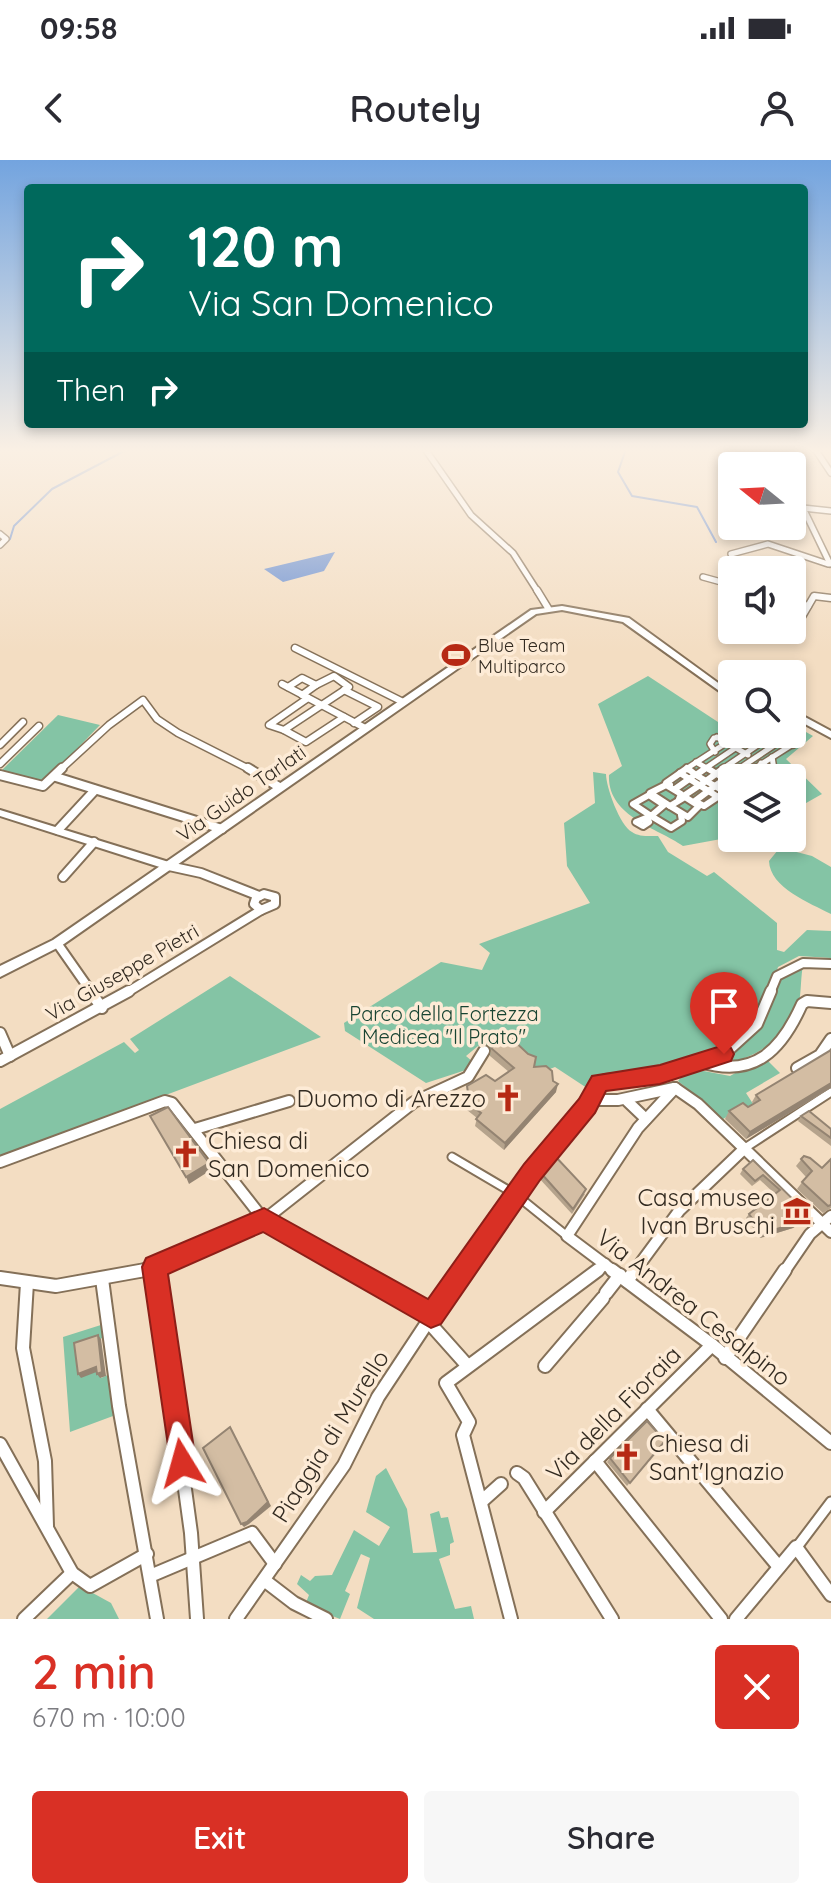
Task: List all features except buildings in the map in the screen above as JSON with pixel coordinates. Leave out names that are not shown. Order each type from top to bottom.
[{"type":"main road","points":[[421,689],[458,659],[517,622],[548,608],[601,614],[635,624],[691,671],[718,688]]},
{"type":"main road","name":"Via Guido Tarlati","points":[[2,971],[57,943],[222,829],[359,726],[403,702],[492,639]]},
{"type":"main road","points":[[438,677],[458,659]]},
{"type":"main road","points":[[806,721],[831,735]]},
{"type":"street","points":[[473,517],[513,553],[548,608]]},
{"type":"street","points":[[807,517],[830,564]]},
{"type":"street","points":[[0,534],[6,539],[0,545]]},
{"type":"street","points":[[731,554],[768,544],[830,564]]},
{"type":"street","points":[[703,577],[718,581]]},
{"type":"street","points":[[806,610],[814,596],[831,598]]},
{"type":"street","points":[[295,648],[403,702]]},
{"type":"street","points":[[284,730],[344,690],[348,683],[334,676],[316,685],[269,725],[306,742],[344,717]]},
{"type":"street","points":[[316,685],[302,678],[285,686],[359,726],[387,701]]},
{"type":"street","points":[[344,690],[378,707]]},
{"type":"street","points":[[0,775],[43,786],[109,725],[143,700],[152,708],[157,719],[178,733],[211,747],[279,787]]},
{"type":"street","points":[[0,745],[23,722]]},
{"type":"street","points":[[0,764],[39,726]]},
{"type":"street","points":[[717,737],[710,744],[715,752],[739,764]]},
{"type":"street","points":[[683,771],[706,781],[718,797],[704,806],[682,797],[666,783],[683,771],[696,762],[721,748]]},
{"type":"street","points":[[643,810],[736,748],[763,764],[787,748]]},
{"type":"street","points":[[670,806],[753,748]]},
{"type":"street","points":[[746,764],[768,749],[774,755],[776,764]]},
{"type":"street","points":[[696,762],[716,774]]},
{"type":"street","points":[[56,777],[222,829]]},
{"type":"street","points":[[694,777],[699,785],[718,790]]},
{"type":"street","points":[[678,812],[718,784]]},
{"type":"street","points":[[662,809],[664,805],[650,793],[666,785],[674,789]]},
{"type":"street","points":[[58,830],[95,790]]},
{"type":"street","points":[[649,795],[658,799],[684,817],[682,821],[671,828],[649,818],[633,804],[649,795]]},
{"type":"street","points":[[649,818],[662,809],[678,812]]},
{"type":"street","points":[[0,813],[259,896],[268,894],[276,899],[274,907],[261,910],[254,904],[259,896]]},
{"type":"street","points":[[63,877],[94,842]]},
{"type":"street","name":"Via Giuseppe Pietri","points":[[5,1058],[102,1008],[261,910]]},
{"type":"street","points":[[57,943],[102,1008]]},
{"type":"street","name":"Piaggia di Murello","points":[[236,1619],[344,1465],[378,1397],[431,1315],[532,1172],[590,1100],[595,1087],[605,1080],[660,1074],[724,1054],[747,1036],[766,1008],[773,984],[785,970],[803,963],[831,964]]},
{"type":"street","points":[[700,1062],[715,1068],[739,1067],[787,1037],[802,1004],[807,1001],[831,1003]]},
{"type":"street","points":[[0,1033],[5,1058]]},
{"type":"street","points":[[797,1068],[820,1055],[831,1039]]},
{"type":"street","points":[[0,1278],[56,1286],[102,1279],[155,1267],[264,1220],[414,1102],[468,1077],[484,1051]]},
{"type":"street","points":[[590,1100],[625,1099],[675,1088],[698,1104],[826,1229]]},
{"type":"street","points":[[452,1157],[517,1196],[567,1236],[646,1119],[675,1088]]},
{"type":"street","points":[[545,1366],[679,1211],[745,1148],[831,1092]]},
{"type":"street","points":[[625,1099],[646,1119]]},
{"type":"street","points":[[0,1162],[165,1101],[176,1106],[264,1220],[431,1315],[433,1327],[466,1364]]},
{"type":"street","points":[[195,1129],[289,1101]]},
{"type":"street","points":[[826,1229],[831,1216]]},
{"type":"street","points":[[725,1358],[810,1234],[826,1229]]},
{"type":"street","name":"Via Andrea Cesalpino","points":[[567,1236],[712,1345],[831,1443]]},
{"type":"street","points":[[511,1619],[463,1435],[469,1422],[446,1383],[466,1364],[570,1295],[605,1264]]},
{"type":"street","points":[[155,1267],[193,1556],[197,1619]]},
{"type":"street","points":[[102,1279],[119,1406],[157,1619]]},
{"type":"street","points":[[27,1283],[20,1313],[21,1350],[45,1457],[47,1526]]},
{"type":"street","name":"Via della Fioraia","points":[[544,1512],[712,1345]]},
{"type":"street","points":[[647,1409],[779,1567]]},
{"type":"street","points":[[0,1444],[72,1573],[90,1586],[147,1554]]},
{"type":"street","points":[[595,1461],[721,1619]]},
{"type":"street","points":[[517,1473],[524,1478],[612,1619]]},
{"type":"street","points":[[482,1501],[501,1484]]},
{"type":"street","points":[[736,1619],[831,1502]]},
{"type":"street","points":[[150,1576],[252,1533],[275,1564]]},
{"type":"street","points":[[796,1547],[831,1595]]},
{"type":"street","points":[[24,1619],[72,1573]]},
{"type":"street","points":[[264,1580],[294,1603],[326,1619]]},
{"type":"green space","points":[[648,676],[718,722],[718,748],[799,748],[786,759],[791,764],[718,764],[718,840],[683,846],[636,819],[616,801],[609,775],[622,766],[598,704]]},
{"type":"green space","points":[[58,715],[100,725],[43,784],[0,772]]},
{"type":"green space","name":"Parco della Fortezza Medicea \"Il Prato\"","points":[[593,772],[606,774],[614,806],[627,828],[638,835],[658,836],[668,852],[707,876],[714,872],[777,923],[777,950],[784,952],[807,930],[831,931],[831,958],[799,956],[778,967],[766,1008],[714,1059],[605,1080],[593,1092],[555,1067],[537,1074],[508,1045],[491,1056],[478,1046],[466,1056],[473,1062],[466,1070],[426,1083],[345,1031],[344,1023],[441,962],[482,970],[490,953],[479,944],[590,903],[567,866],[564,823],[595,803]]},
{"type":"green space","points":[[806,778],[822,794],[806,803]]},
{"type":"green space","points":[[776,852],[797,852],[812,856],[831,867],[831,914],[792,894],[776,879],[769,861]]},
{"type":"green space","points":[[803,965],[797,1009],[781,1034],[743,1059],[716,1061],[742,1045],[760,1026],[780,978]]},
{"type":"green space","points":[[230,976],[321,1037],[0,1157],[0,1109],[124,1042],[135,1053],[139,1050],[130,1039]]},
{"type":"green space","points":[[764,1057],[780,1073],[746,1093],[755,1107],[739,1110],[723,1119],[678,1081],[682,1076],[677,1072],[688,1068],[730,1076]]},
{"type":"green space","points":[[104,1324],[105,1337],[79,1347],[99,1371],[101,1378],[110,1374],[113,1416],[70,1432],[63,1337]]},
{"type":"green space","points":[[386,1468],[407,1509],[413,1553],[437,1552],[430,1514],[439,1511],[441,1518],[448,1517],[454,1542],[450,1544],[450,1555],[439,1559],[455,1609],[471,1606],[474,1619],[374,1619],[357,1608],[370,1558],[361,1554],[345,1591],[350,1594],[340,1619],[305,1605],[309,1595],[297,1584],[301,1575],[310,1581],[315,1576],[332,1575],[354,1530],[379,1546],[390,1527],[366,1512],[376,1476]]},
{"type":"green space","points":[[80,1586],[111,1603],[119,1619],[47,1619]]},
{"type":"water","points":[[335,552],[324,571],[283,582],[264,569]]},
{"type":"waterway","points":[[0,548],[10,539],[14,526],[23,517]]},
{"type":"waterway","points":[[702,517],[716,542]]},
{"type":"place","name":"Blue Team Multiparco","points":[[456,655]]},
{"type":"place","name":"Duomo di Arezzo","points":[[508,1098]]},
{"type":"place","name":"Chiesa di San Domenico","points":[[186,1154]]},
{"type":"place","name":"Casa museo Ivan Bruschi","points":[[797,1211]]},
{"type":"place","name":"Chiesa di Sant'Ignazio","points":[[627,1457]]},
{"type":"route","points":[[182,1463],[155,1267],[264,1220],[340,1266],[431,1315],[532,1172],[587,1106],[600,1082],[660,1074],[724,1054]]}]
